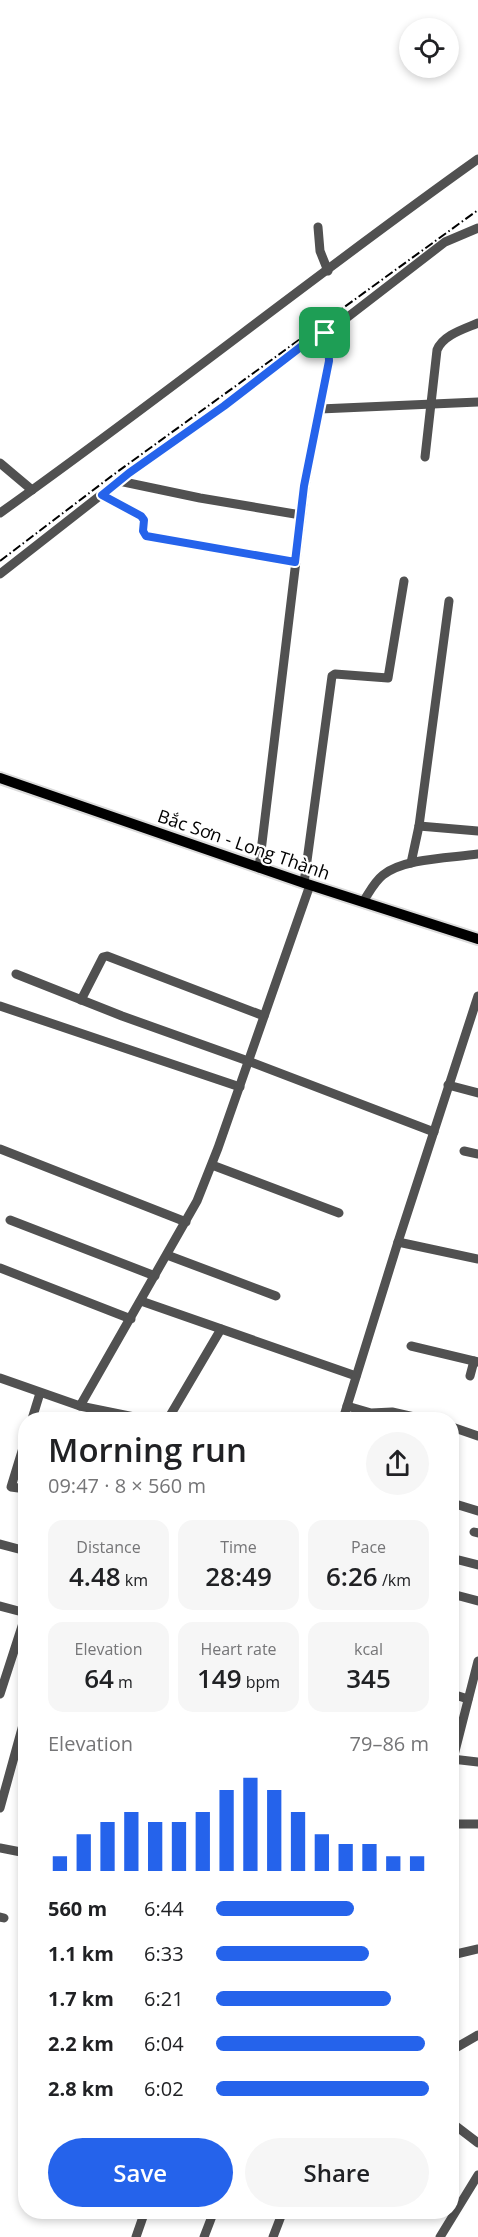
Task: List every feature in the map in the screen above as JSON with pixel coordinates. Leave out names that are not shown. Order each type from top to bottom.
[{"type":"main road","name":"Bắc Sơn - Long Thành","points":[[0,778],[259,868],[478,939]]},
{"type":"street","points":[[0,513],[478,159]]},
{"type":"street","points":[[318,227],[320,251],[328,271]]},
{"type":"street","points":[[0,574],[119,481],[224,406],[320,332],[327,333],[445,242],[478,228]]},
{"type":"street","points":[[425,457],[437,350],[440,342],[478,323]]},
{"type":"street","points":[[259,868],[301,515],[329,361],[330,346],[327,333]]},
{"type":"street","points":[[320,410],[478,402]]},
{"type":"street","points":[[0,463],[32,490]]},
{"type":"street","points":[[119,481],[200,498],[301,515]]},
{"type":"street","points":[[102,495],[141,516],[144,520],[143,531],[146,536],[295,562]]},
{"type":"street","points":[[80,1406],[186,1222],[212,1165],[240,1088],[307,884],[331,678],[335,674],[388,678],[404,581]]},
{"type":"street","points":[[411,863],[420,826],[449,601]]},
{"type":"street","points":[[420,826],[478,831]]},
{"type":"street","points":[[363,902],[382,876],[395,867],[478,854]]},
{"type":"street","points":[[81,1000],[98,964],[105,956],[264,1016]]},
{"type":"street","points":[[16,974],[434,1132]]},
{"type":"street","points":[[345,1412],[478,996]]},
{"type":"street","points":[[0,1006],[240,1088]]},
{"type":"street","points":[[448,1085],[478,1093]]},
{"type":"street","points":[[0,1149],[186,1222]]},
{"type":"street","points":[[464,1151],[478,1154]]},
{"type":"street","points":[[212,1165],[339,1213]]},
{"type":"street","points":[[10,1220],[155,1276]]},
{"type":"street","points":[[398,1242],[478,1259]]},
{"type":"street","points":[[167,1255],[276,1296]]},
{"type":"street","points":[[0,1268],[131,1319]]},
{"type":"street","points":[[141,1300],[356,1376]]},
{"type":"street","points":[[172,1412],[221,1329]]},
{"type":"street","points":[[411,1346],[476,1362],[470,1376]]},
{"type":"street","points":[[0,1378],[80,1406],[106,1412]]},
{"type":"street","points":[[34,1412],[40,1393]]},
{"type":"street","points":[[347,1406],[368,1412]]},
{"type":"street","points":[[459,1429],[478,1436]]},
{"type":"street","points":[[11,1487],[18,1464]]},
{"type":"street","points":[[0,1484],[18,1488]]},
{"type":"street","points":[[459,1505],[478,1511]]},
{"type":"street","points":[[0,1544],[18,1549]]},
{"type":"street","points":[[459,1560],[478,1565]]},
{"type":"street","points":[[459,1596],[478,1601]]},
{"type":"street","points":[[0,1606],[18,1611]]},
{"type":"street","points":[[0,1694],[18,1638]]},
{"type":"street","points":[[459,1734],[478,1661]]},
{"type":"street","points":[[459,1696],[468,1699]]},
{"type":"street","points":[[0,1808],[18,1743]]},
{"type":"street","points":[[459,1761],[478,1762]]},
{"type":"street","points":[[459,1824],[478,1824]]},
{"type":"street","points":[[0,1848],[18,1851]]},
{"type":"street","points":[[459,1953],[478,1949]]},
{"type":"street","points":[[459,2046],[478,2035]]},
{"type":"street","points":[[459,2128],[478,2143]]},
{"type":"street","points":[[459,2207],[477,2179]]},
{"type":"street","points":[[136,2237],[142,2219]]},
{"type":"street","points":[[204,2237],[211,2219]]},
{"type":"street","points":[[273,2237],[280,2219]]},
{"type":"street","points":[[440,2237],[451,2219]]},
{"type":"railway","points":[[0,561],[113,475],[478,210]]},
{"type":"route","points":[[320,332],[325,333],[327,333],[330,346],[329,361],[304,486],[295,562],[146,536],[143,531],[144,520],[141,516],[102,495],[320,332]]}]
